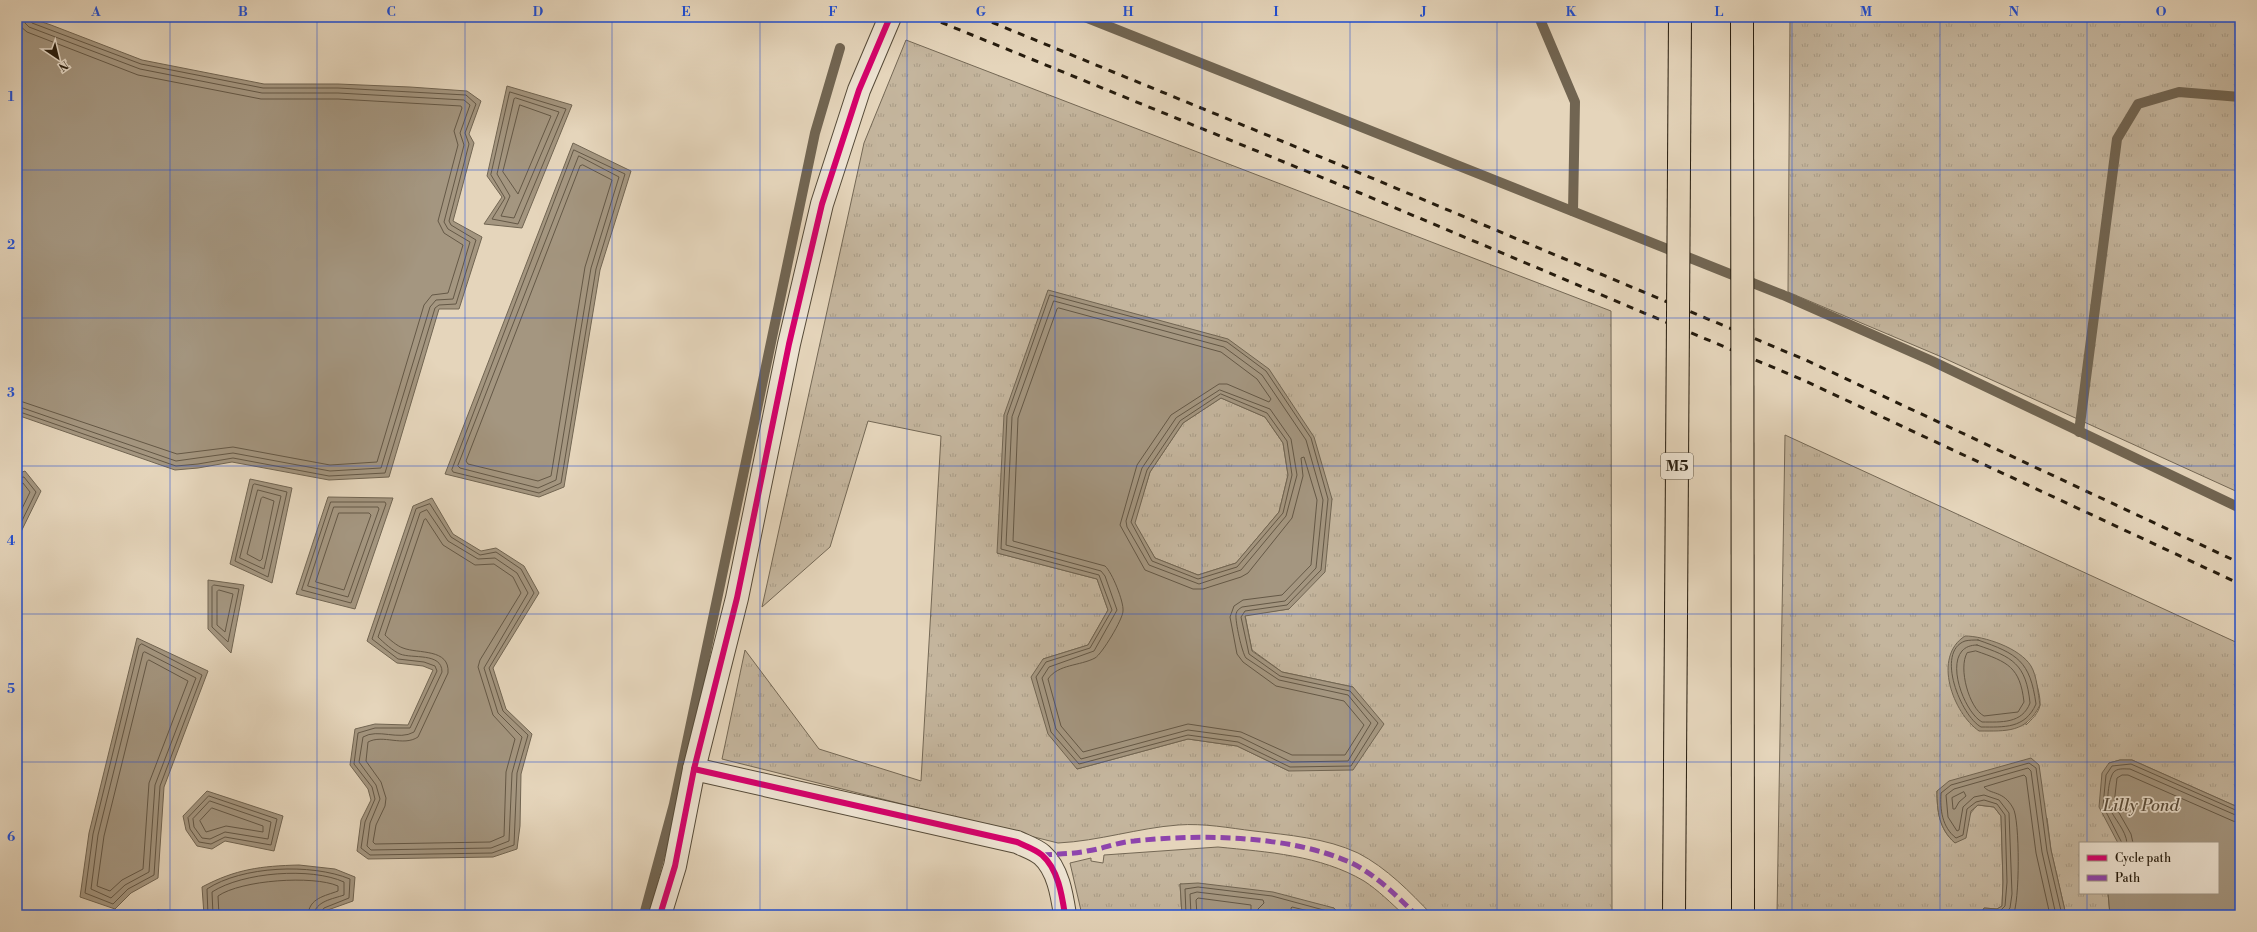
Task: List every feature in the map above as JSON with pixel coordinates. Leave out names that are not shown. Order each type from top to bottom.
[{"type":"highway","name":"M5","points":[[1674,915],[1680,17]]},
{"type":"highway","points":[[1742,17],[1743,915]]},
{"type":"street","points":[[660,915],[675,866],[694,769],[738,598],[789,344],[822,204],[859,90],[890,17]]},
{"type":"street","points":[[694,769],[1017,842],[1042,855],[1053,870],[1060,888],[1065,915]]},
{"type":"green space","points":[[1790,17],[2240,17],[2240,493],[1937,355],[1788,292]]},
{"type":"green space","points":[[906,40],[1611,311],[1612,915],[1432,915],[1398,881],[1369,859],[1346,848],[1320,841],[1226,827],[1207,825],[1178,825],[1088,840],[1058,843],[722,759],[745,650],[819,749],[921,781],[941,436],[868,421],[830,547],[762,607],[864,143]],"holes":[[[1228,339],[1332,499],[1289,609],[1245,615],[1252,650],[1282,672],[1353,687],[1289,771],[1237,746],[1188,739],[1077,769],[1043,659],[1088,645],[1108,610],[1097,579],[997,553]]]},
{"type":"green space","points":[[1221,398],[1265,417],[1283,443],[1288,475],[1279,512],[1236,563],[1198,575],[1155,558],[1134,523],[1150,472],[1183,423]]},
{"type":"green space","points":[[1785,435],[2240,644],[2240,808],[2132,760],[2120,760],[2109,763],[2118,842],[2079,842],[2079,894],[2108,894],[2110,915],[2066,915],[2051,850],[2047,818],[1937,791],[1938,813],[1942,826],[1945,832],[1955,843],[1968,817],[1978,805],[1994,807],[2001,816],[2003,882],[2002,906],[1997,909],[1984,908],[1980,915],[1777,915]],"holes":[[[2024,658],[2033,674],[2040,705],[2036,714],[2026,725]]]},
{"type":"green space","points":[[1218,847],[1293,856],[1330,865],[1364,881],[1404,915],[1340,915],[1334,908],[1180,884],[1182,915],[1082,915],[1070,863],[1091,858],[1091,861],[1103,863],[1104,855]]},
{"type":"green space","points":[[1269,910],[1291,915],[1264,915]]},
{"type":"water","points":[[17,17],[27,17],[51,25],[142,60],[264,84],[338,84],[467,91],[481,101],[469,134],[474,143],[453,221],[482,237],[459,309],[439,309],[389,477],[329,480],[232,462],[198,468],[175,470],[17,415]]},
{"type":"water","points":[[507,86],[572,105],[522,228],[484,224],[502,197],[487,176]]},
{"type":"water","points":[[573,143],[631,171],[600,270],[564,487],[539,497],[445,474]]},
{"type":"water","points":[[1048,290],[1228,339],[1269,369],[1314,437],[1332,499],[1325,572],[1289,609],[1245,616],[1252,651],[1282,672],[1353,687],[1384,724],[1353,770],[1289,771],[1237,746],[1188,739],[1077,769],[1048,734],[1031,677],[1043,659],[1088,645],[1108,610],[1097,579],[997,553],[1004,415]],"holes":[[[1221,398],[1265,417],[1283,443],[1288,475],[1279,512],[1236,563],[1198,575],[1155,558],[1135,523],[1150,472],[1183,423]]]},
{"type":"water","points":[[25,471],[41,491],[17,540],[17,474]]},
{"type":"water","points":[[250,479],[292,488],[272,583],[230,564]]},
{"type":"water","points":[[328,497],[393,498],[355,609],[296,594]]},
{"type":"water","points":[[432,498],[453,534],[481,551],[496,548],[524,566],[539,593],[493,668],[506,709],[532,734],[521,774],[520,826],[517,849],[493,857],[368,859],[357,851],[361,820],[371,800],[368,789],[350,765],[355,729],[375,724],[408,725],[433,670],[423,666],[397,663],[367,641],[413,506]]},
{"type":"water","points":[[208,580],[244,585],[231,653],[208,629]]},
{"type":"water","points":[[1965,636],[1982,638],[2001,644],[2019,654],[2031,666],[2036,680],[2040,705],[2035,714],[2022,726],[2007,730],[1979,731],[1961,712],[1954,699],[1948,671],[1950,657],[1955,645]]},
{"type":"water","points":[[137,638],[208,671],[164,787],[158,878],[131,893],[115,909],[80,897],[89,833]]},
{"type":"water","points":[[2031,758],[2039,765],[2051,850],[2066,915],[1980,915],[1984,908],[1997,909],[2002,906],[2003,882],[2001,816],[1994,807],[1978,805],[1971,811],[1966,838],[1955,843],[1945,832],[1942,826],[1938,813],[1937,791],[1949,781]]},
{"type":"water","name":"Lilly Pond","points":[[2120,760],[2132,760],[2240,808],[2240,915],[2110,915],[2108,894],[2219,894],[2219,842],[2117,842],[2099,807],[2102,773],[2109,763]]},
{"type":"water","points":[[207,791],[283,816],[274,851],[225,841],[212,849],[197,846],[186,830],[183,816]]},
{"type":"water","points":[[299,865],[335,869],[355,877],[353,901],[325,911],[322,915],[204,915],[202,887],[238,872],[273,866]]},
{"type":"water","points":[[1198,883],[1273,892],[1334,908],[1340,915],[1291,915],[1269,910],[1264,915],[1182,915],[1180,884]]},
{"type":"water","points":[[158,910],[182,915],[148,915]]},
{"type":"waterway","points":[[1085,17],[1783,295],[1932,361],[2240,508]]},
{"type":"waterway","points":[[1539,17],[1575,102],[1573,211]]},
{"type":"waterway","points":[[644,915],[674,804],[815,133],[840,48]]},
{"type":"waterway","points":[[2079,432],[2117,139],[2138,104],[2179,92],[2240,97]]},
{"type":"railway","points":[[928,17],[1360,193],[1803,380],[2240,584]]},
{"type":"railway","points":[[979,17],[1367,176],[1808,361],[2240,563]]},
{"type":"marked path","points":[[1042,855],[1081,852],[1116,844],[1159,839],[1214,837],[1270,841],[1323,852],[1357,866],[1384,885],[1416,915]]},
{"type":"cycle path","points":[[660,915],[675,866],[694,769],[737,598],[789,344],[822,204],[859,90],[890,17]]},
{"type":"cycle path","points":[[694,769],[1017,842],[1042,855],[1052,867],[1061,891],[1065,915]]}]
